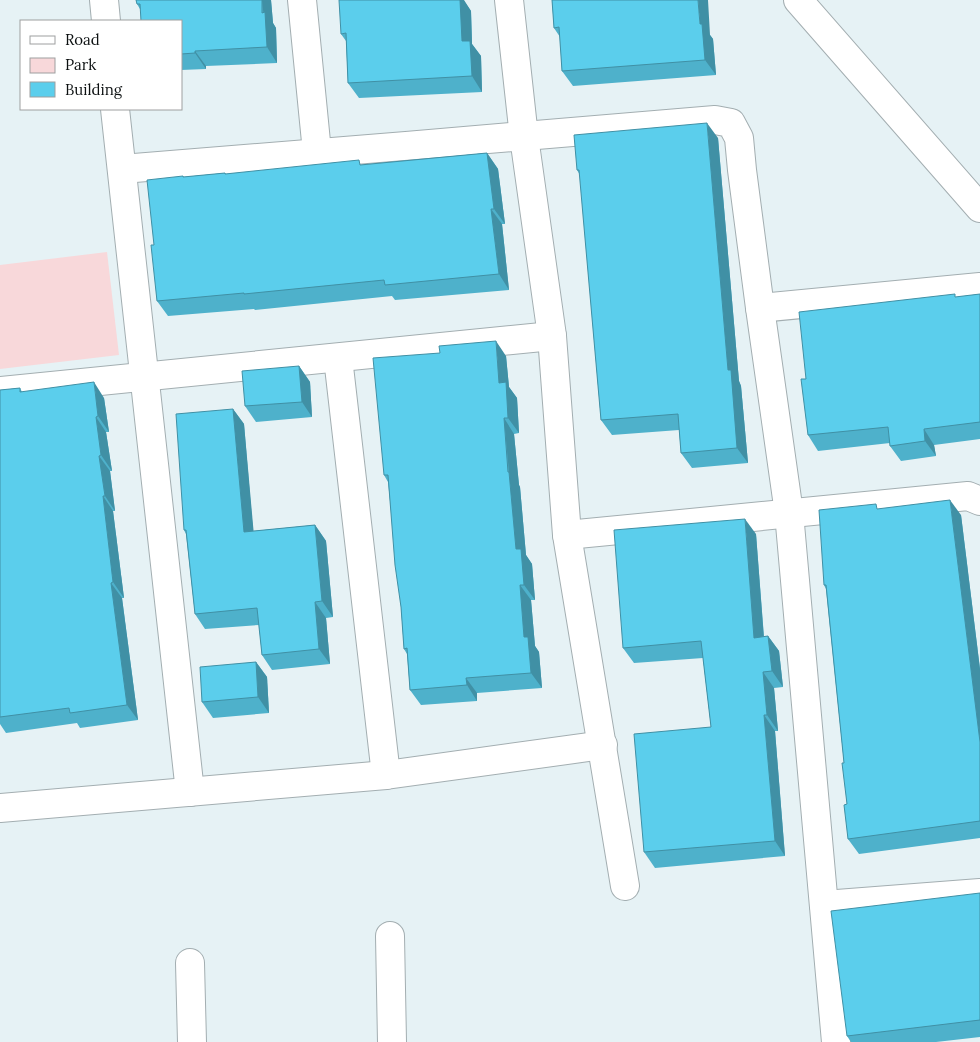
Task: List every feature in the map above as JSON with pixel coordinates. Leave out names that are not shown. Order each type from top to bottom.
[{"type":"street","points":[[104,0],[106,20]]},
{"type":"street","points":[[302,0],[317,152]]},
{"type":"street","points":[[509,0],[524,137],[552,336],[567,535],[625,886]]},
{"type":"street","points":[[798,0],[980,208]]},
{"type":"street","points":[[116,110],[190,792]]},
{"type":"street","points":[[122,169],[715,120],[731,123],[739,138],[760,308],[789,513],[836,1042]]},
{"type":"street","points":[[760,308],[980,287]]},
{"type":"street","points":[[0,391],[552,336]]},
{"type":"street","points":[[338,358],[386,774]]},
{"type":"street","points":[[567,535],[968,496],[980,501]]},
{"type":"street","points":[[0,808],[386,774],[603,745]]},
{"type":"street","points":[[824,905],[980,893]]},
{"type":"street","points":[[390,936],[392,1042]]},
{"type":"street","points":[[190,962],[192,1042]]},
{"type":"green space","points":[[107,252],[119,355],[0,369],[0,265]]},
{"type":"building","points":[[136,0],[262,0],[262,13],[265,12],[267,47],[195,51],[195,53],[182,54],[182,20],[141,20],[140,4],[137,4]]},
{"type":"building","points":[[339,0],[460,0],[462,41],[470,41],[472,76],[348,83],[346,33],[341,34]]},
{"type":"building","points":[[552,0],[698,0],[705,60],[562,71],[559,27],[554,28]]},
{"type":"building","points":[[707,123],[728,370],[731,370],[737,448],[681,453],[678,414],[601,420],[579,170],[577,170],[574,135]]},
{"type":"building","points":[[487,153],[494,209],[491,209],[499,274],[385,285],[384,280],[157,301],[151,245],[154,245],[147,180],[359,160],[360,165]]},
{"type":"building","points":[[955,294],[955,297],[980,294],[980,422],[924,429],[925,441],[890,446],[888,427],[808,435],[801,379],[806,379],[799,312]]},
{"type":"building","points":[[496,341],[499,383],[506,382],[508,418],[504,418],[508,472],[516,549],[521,549],[524,585],[520,585],[524,637],[528,637],[531,673],[466,678],[467,685],[410,690],[407,648],[404,649],[395,565],[388,475],[384,475],[373,358],[440,353],[439,346]]},
{"type":"building","points":[[299,366],[302,402],[245,406],[242,371]]},
{"type":"building","points":[[94,382],[101,455],[99,456],[105,496],[103,496],[113,582],[111,583],[127,705],[70,713],[69,708],[0,717],[0,390],[20,388],[20,392]]},
{"type":"building","points":[[233,409],[244,532],[315,525],[322,601],[315,602],[319,649],[262,655],[257,608],[195,614],[186,530],[184,530],[176,414]]},
{"type":"building","points":[[950,500],[980,742],[980,821],[848,839],[844,805],[847,804],[842,763],[844,763],[826,585],[824,585],[819,510],[876,504],[877,509]]},
{"type":"building","points":[[745,519],[754,638],[768,636],[772,671],[763,672],[767,715],[764,715],[775,841],[644,852],[634,734],[711,727],[701,641],[623,648],[614,530]]},
{"type":"building","points":[[256,662],[258,697],[202,702],[200,667]]},
{"type":"building","points":[[980,893],[980,1020],[847,1036],[831,911]]}]
